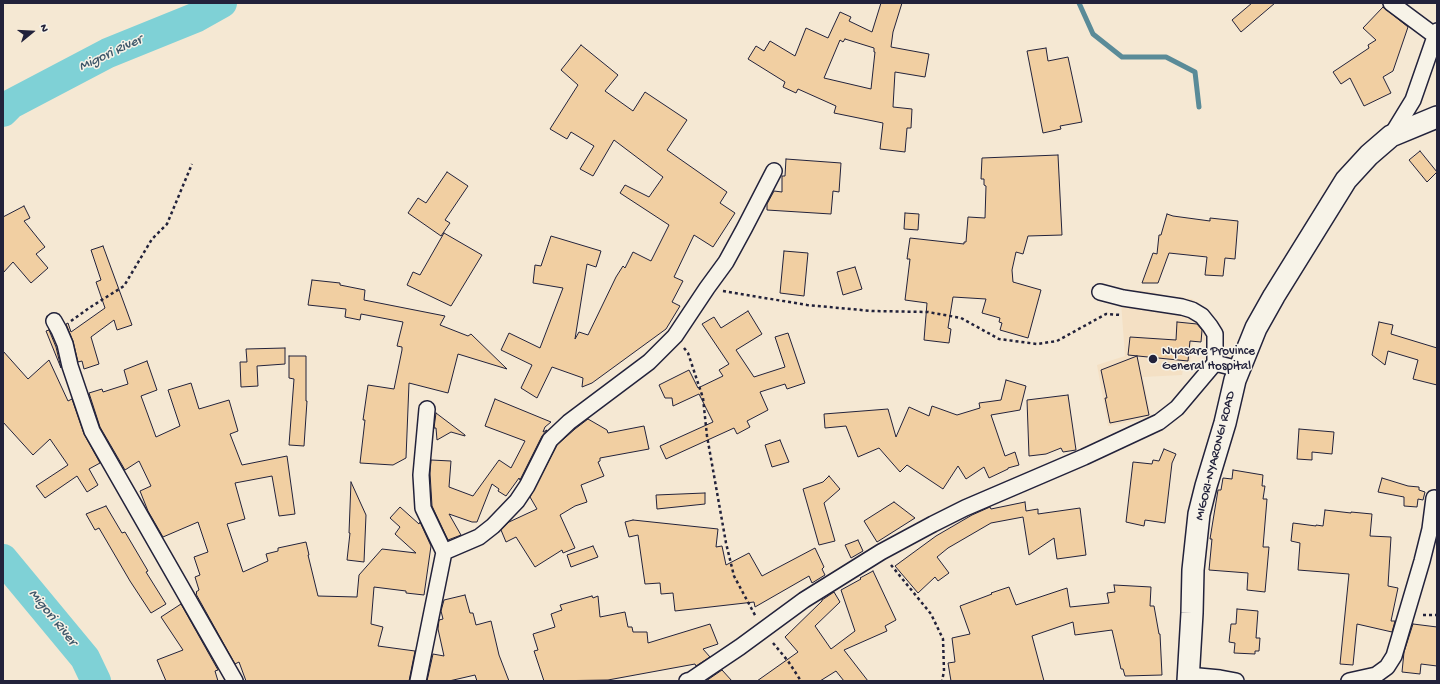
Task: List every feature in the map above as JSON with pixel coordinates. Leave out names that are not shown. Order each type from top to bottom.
[{"type":"street","points":[[1391,3],[1436,33],[1413,100],[1391,136]]},
{"type":"street","name":"MIGORI-NYARONGI ROAD","points":[[1188,678],[1193,570],[1199,514],[1239,369],[1256,328],[1274,296],[1346,180],[1369,155],[1391,136],[1437,117]]},
{"type":"street","points":[[444,552],[479,537],[494,526],[517,501],[527,486],[550,440],[569,422],[649,362],[675,336],[706,288],[726,262],[774,172]]},
{"type":"street","points":[[687,681],[691,680],[734,651],[804,600],[881,552],[966,508],[1084,458],[1159,422],[1177,408],[1215,363],[1215,334],[1210,326],[1202,316],[1192,310],[1182,307],[1123,298],[1100,292]]},
{"type":"street","points":[[56,326],[65,344],[70,366],[92,431],[235,681]]},
{"type":"street","points":[[1215,363],[1239,369]]},
{"type":"street","points":[[418,681],[444,552],[423,508],[421,474],[427,409]]},
{"type":"street","points":[[1349,681],[1376,675],[1387,667],[1394,656],[1422,561],[1430,529],[1434,498]]},
{"type":"street","points":[[1188,678],[1220,678],[1236,681]]},
{"type":"path","points":[[56,326],[89,308],[124,286],[152,239],[167,224],[192,164]]},
{"type":"path","points":[[706,288],[807,305],[872,311],[928,312],[961,318],[999,339],[1037,344],[1057,341],[1106,314],[1121,315],[1146,302]]},
{"type":"path","points":[[675,336],[688,353],[703,398],[707,436],[726,543],[734,576],[763,630],[788,661],[801,681]]},
{"type":"path","points":[[881,552],[930,614],[943,639],[944,671],[942,681]]},
{"type":"shaded area","name":"Nyasare Province General Hospital","points":[[1120,289],[1148,291],[1172,297],[1192,299],[1206,309],[1210,317],[1206,327],[1205,341],[1193,343],[1190,362],[1184,363],[1182,375],[1143,377],[1151,418],[1108,426],[1097,365],[1125,356]]},
{"type":"building","points":[[881,3],[902,3],[893,32],[891,47],[929,54],[925,77],[895,72],[893,107],[912,109],[911,128],[907,128],[905,152],[880,149],[883,123],[834,113],[836,106],[798,89],[796,93],[783,87],[785,82],[748,59],[756,46],[764,51],[770,41],[795,56],[806,28],[828,38],[840,12],[851,17],[849,21],[872,32]],"holes":[[[845,39],[874,48],[875,52],[871,89],[824,78],[840,40],[843,42]]]},
{"type":"building","points":[[1252,3],[1275,3],[1241,32],[1232,20]]},
{"type":"building","points":[[1383,7],[1408,27],[1393,71],[1383,77],[1391,93],[1364,106],[1350,78],[1341,84],[1333,72],[1369,48],[1368,45],[1376,40],[1363,28]]},
{"type":"building","points":[[581,45],[618,75],[605,91],[633,111],[645,92],[687,120],[667,150],[727,192],[720,203],[735,213],[713,247],[694,235],[674,277],[683,281],[672,302],[680,306],[666,329],[592,383],[582,387],[583,378],[552,367],[537,398],[521,388],[532,365],[501,350],[509,333],[540,348],[563,288],[533,283],[535,265],[541,266],[551,236],[601,251],[596,267],[587,264],[575,339],[579,332],[588,335],[616,277],[623,266],[625,268],[633,252],[651,261],[669,225],[620,193],[625,185],[649,197],[663,177],[614,140],[593,176],[580,169],[594,146],[571,132],[567,139],[550,129],[578,85],[561,70]]},
{"type":"building","points":[[1046,48],[1048,61],[1068,57],[1082,122],[1060,126],[1061,129],[1043,133],[1027,51]]},
{"type":"building","points":[[1420,151],[1437,172],[1427,182],[1409,160]]},
{"type":"building","points":[[1058,155],[1062,235],[1028,236],[1023,254],[1016,252],[1012,270],[1013,282],[1041,290],[1028,338],[1000,330],[1002,323],[999,322],[1000,318],[982,313],[986,299],[953,297],[948,328],[951,329],[949,343],[924,340],[927,303],[905,300],[910,259],[907,259],[910,238],[964,244],[964,242],[966,242],[968,217],[985,218],[986,186],[984,185],[984,179],[981,179],[982,158]]},
{"type":"building","points":[[786,159],[841,163],[839,192],[833,191],[831,214],[767,210],[767,204],[774,191],[782,192],[782,176],[785,176]]},
{"type":"building","points":[[447,172],[468,186],[445,220],[450,223],[441,236],[408,213],[418,198],[426,203]]},
{"type":"building","points":[[24,206],[30,218],[24,221],[45,247],[36,254],[48,268],[31,283],[13,262],[3,273],[3,217]]},
{"type":"building","points":[[905,213],[919,214],[918,230],[904,229]]},
{"type":"building","points":[[1167,214],[1210,221],[1210,218],[1238,221],[1235,259],[1225,258],[1223,276],[1205,275],[1207,257],[1169,253],[1158,283],[1142,283],[1153,253],[1157,254],[1159,235],[1161,235]]},
{"type":"building","points":[[444,233],[482,255],[451,306],[407,285],[413,272],[420,275]]},
{"type":"building","points":[[103,246],[132,325],[117,330],[114,320],[91,337],[99,364],[84,369],[82,361],[78,362],[73,341],[66,324],[68,323],[71,332],[105,308],[96,282],[101,280],[91,250]]},
{"type":"building","points":[[784,251],[808,253],[804,296],[780,293]]},
{"type":"building","points":[[855,267],[862,289],[843,295],[837,272]]},
{"type":"building","points":[[312,280],[340,283],[340,285],[365,290],[364,300],[445,316],[440,325],[468,336],[471,334],[507,369],[458,354],[448,393],[409,383],[406,458],[393,465],[360,463],[365,420],[363,420],[368,385],[394,389],[402,350],[402,347],[397,346],[403,322],[361,314],[360,320],[345,317],[346,309],[308,305]]},
{"type":"building","points":[[748,311],[762,334],[736,350],[754,377],[785,367],[775,337],[788,333],[805,383],[787,389],[785,384],[760,392],[768,410],[747,421],[750,427],[737,434],[734,428],[666,459],[660,446],[713,422],[699,394],[673,406],[672,398],[665,398],[659,385],[689,370],[698,388],[723,376],[719,370],[729,364],[702,324],[714,317],[721,328]]},
{"type":"building","points":[[1177,322],[1197,324],[1202,330],[1201,342],[1190,341],[1188,361],[1128,355],[1130,337],[1176,340]]},
{"type":"building","points":[[1379,322],[1393,325],[1391,334],[1437,348],[1437,385],[1413,379],[1418,360],[1388,351],[1385,365],[1372,355]]},
{"type":"building","points":[[49,330],[56,347],[61,368],[46,331]]},
{"type":"building","points":[[285,348],[285,364],[257,366],[258,386],[241,387],[240,362],[247,362],[246,349]]},
{"type":"building","points":[[3,351],[28,379],[49,360],[68,401],[72,399],[84,434],[100,463],[89,469],[98,485],[87,492],[77,476],[45,498],[36,486],[68,465],[50,439],[33,455],[3,422]]},
{"type":"building","points":[[289,356],[306,356],[307,401],[304,446],[289,445],[294,379],[289,378]]},
{"type":"building","points":[[1137,356],[1149,415],[1110,423],[1105,398],[1107,398],[1101,370]]},
{"type":"building","points":[[147,361],[157,390],[141,396],[156,437],[180,426],[168,390],[191,383],[199,409],[229,400],[238,431],[230,434],[242,465],[287,456],[295,514],[279,516],[272,476],[235,483],[245,519],[227,524],[243,572],[268,561],[266,554],[278,551],[278,548],[306,542],[318,596],[357,597],[359,575],[382,549],[416,553],[395,534],[400,527],[390,518],[400,507],[419,524],[420,522],[431,546],[424,595],[374,587],[371,624],[383,627],[378,646],[415,651],[409,681],[246,681],[239,662],[235,664],[196,594],[199,590],[195,577],[200,575],[194,557],[208,552],[198,522],[163,537],[148,511],[140,491],[151,486],[139,461],[125,470],[100,427],[89,393],[102,389],[103,392],[128,384],[124,370]]},
{"type":"building","points":[[1006,380],[1026,386],[1020,410],[991,415],[1005,456],[1015,452],[1019,465],[1008,468],[989,478],[984,467],[966,479],[958,466],[943,489],[907,465],[900,472],[879,448],[858,457],[846,426],[825,428],[824,414],[888,409],[896,437],[909,407],[929,416],[932,406],[957,415],[980,408],[979,403],[1001,400]]},
{"type":"building","points":[[1068,395],[1076,450],[1063,452],[1061,448],[1046,454],[1029,456],[1027,400]]},
{"type":"building","points":[[495,399],[551,422],[545,427],[543,432],[547,430],[542,436],[520,480],[519,478],[506,496],[498,491],[499,489],[492,484],[477,522],[472,522],[449,514],[461,535],[448,540],[432,506],[430,473],[431,460],[451,461],[449,487],[473,496],[499,460],[511,468],[525,441],[485,426]]},
{"type":"building","points":[[436,413],[465,436],[451,432],[437,440],[436,428],[434,428]]},
{"type":"building","points":[[588,419],[607,430],[608,433],[644,426],[649,449],[600,458],[600,461],[598,462],[604,476],[581,485],[587,502],[575,506],[560,515],[575,548],[563,553],[562,550],[535,567],[516,537],[506,542],[501,530],[509,522],[537,509],[530,497],[557,445]]},
{"type":"building","points":[[1299,429],[1334,432],[1332,454],[1312,452],[1312,460],[1297,459]]},
{"type":"building","points":[[780,440],[789,462],[772,467],[765,445]]},
{"type":"building","points":[[1164,449],[1176,454],[1172,463],[1165,523],[1145,520],[1144,526],[1126,522],[1133,462],[1152,464],[1153,460],[1159,461]]},
{"type":"building","points":[[1233,470],[1263,475],[1262,486],[1265,486],[1263,499],[1267,499],[1263,547],[1269,547],[1265,592],[1247,590],[1248,573],[1209,570],[1212,539],[1210,539],[1218,490],[1221,490],[1223,478],[1232,479]]},
{"type":"building","points":[[829,476],[840,489],[824,503],[835,541],[819,545],[803,489],[823,482]]},
{"type":"building","points":[[1382,478],[1408,486],[1419,487],[1419,490],[1425,492],[1423,500],[1418,499],[1417,507],[1404,506],[1404,497],[1378,492]]},
{"type":"building","points":[[351,482],[366,515],[364,562],[347,560],[350,533]]},
{"type":"building","points":[[705,493],[705,504],[657,509],[656,495]]},
{"type":"building","points":[[894,502],[915,518],[877,542],[864,521]]},
{"type":"building","points":[[1025,502],[1026,511],[1038,509],[1038,514],[1080,508],[1086,555],[1057,559],[1054,538],[1029,555],[1023,517],[991,523],[948,548],[937,557],[949,573],[938,581],[935,577],[918,593],[895,566],[936,536],[972,515],[990,507],[991,509]]},
{"type":"building","points":[[106,506],[122,533],[125,532],[148,571],[146,572],[166,604],[151,613],[130,581],[99,528],[95,530],[86,514]]},
{"type":"building","points":[[1325,510],[1372,514],[1370,536],[1391,537],[1388,586],[1398,588],[1391,621],[1395,621],[1392,632],[1357,624],[1353,665],[1340,664],[1349,574],[1298,570],[1300,543],[1291,541],[1293,523],[1323,526]]},
{"type":"building","points":[[633,520],[718,529],[716,547],[722,546],[726,565],[749,553],[762,576],[815,548],[824,567],[822,569],[825,575],[812,583],[809,576],[755,607],[754,602],[675,611],[673,593],[661,594],[660,583],[645,584],[638,535],[629,537],[625,522]]},
{"type":"building","points":[[858,540],[863,551],[851,558],[845,545]]},
{"type":"building","points":[[593,546],[598,557],[571,567],[567,555]]},
{"type":"building","points":[[873,571],[896,620],[885,626],[887,631],[844,650],[868,681],[844,681],[836,671],[820,681],[757,681],[798,652],[785,637],[822,600],[834,592],[840,602],[815,626],[831,649],[855,631],[841,590]]},
{"type":"building","points":[[1114,585],[1151,587],[1150,606],[1154,606],[1160,634],[1162,675],[1125,676],[1123,669],[1121,669],[1112,630],[1075,635],[1073,622],[1032,636],[1044,681],[951,681],[948,663],[955,662],[952,638],[970,634],[960,606],[1009,587],[1016,605],[1067,588],[1070,607],[1109,603],[1107,593],[1115,592]]},
{"type":"building","points":[[465,595],[470,613],[473,613],[476,625],[491,621],[499,655],[509,681],[477,681],[475,675],[449,681],[427,681],[433,654],[444,656],[438,629],[439,620],[443,619],[441,611],[444,600]]},
{"type":"building","points":[[592,596],[593,598],[598,596],[600,617],[625,612],[628,627],[632,627],[633,632],[647,632],[648,643],[710,624],[718,644],[703,649],[710,657],[696,666],[695,664],[608,680],[544,681],[534,651],[538,650],[533,634],[555,627],[551,614],[562,610],[560,605]]},
{"type":"building","points":[[181,604],[218,670],[215,671],[218,681],[166,681],[157,660],[183,650],[161,617]]},
{"type":"building","points":[[1237,609],[1258,611],[1256,638],[1260,638],[1259,651],[1255,651],[1255,654],[1234,653],[1235,643],[1229,642],[1231,624],[1236,624]]},
{"type":"building","points":[[1413,624],[1437,627],[1437,666],[1421,664],[1420,674],[1402,672],[1404,652]]},
{"type":"building","points":[[722,670],[732,681],[706,681]]},
{"type":"waterway","name":"Migori River","points":[[3,112],[11,104],[108,53],[197,17],[222,3]]},
{"type":"waterway","points":[[1079,3],[1093,34],[1122,57],[1166,57],[1195,72],[1199,107]]},
{"type":"waterway","name":"Migori River","points":[[3,559],[85,658],[96,681]]},
{"type":"place","name":"Nyasare Province General Hospital","points":[[1153,359]]}]
